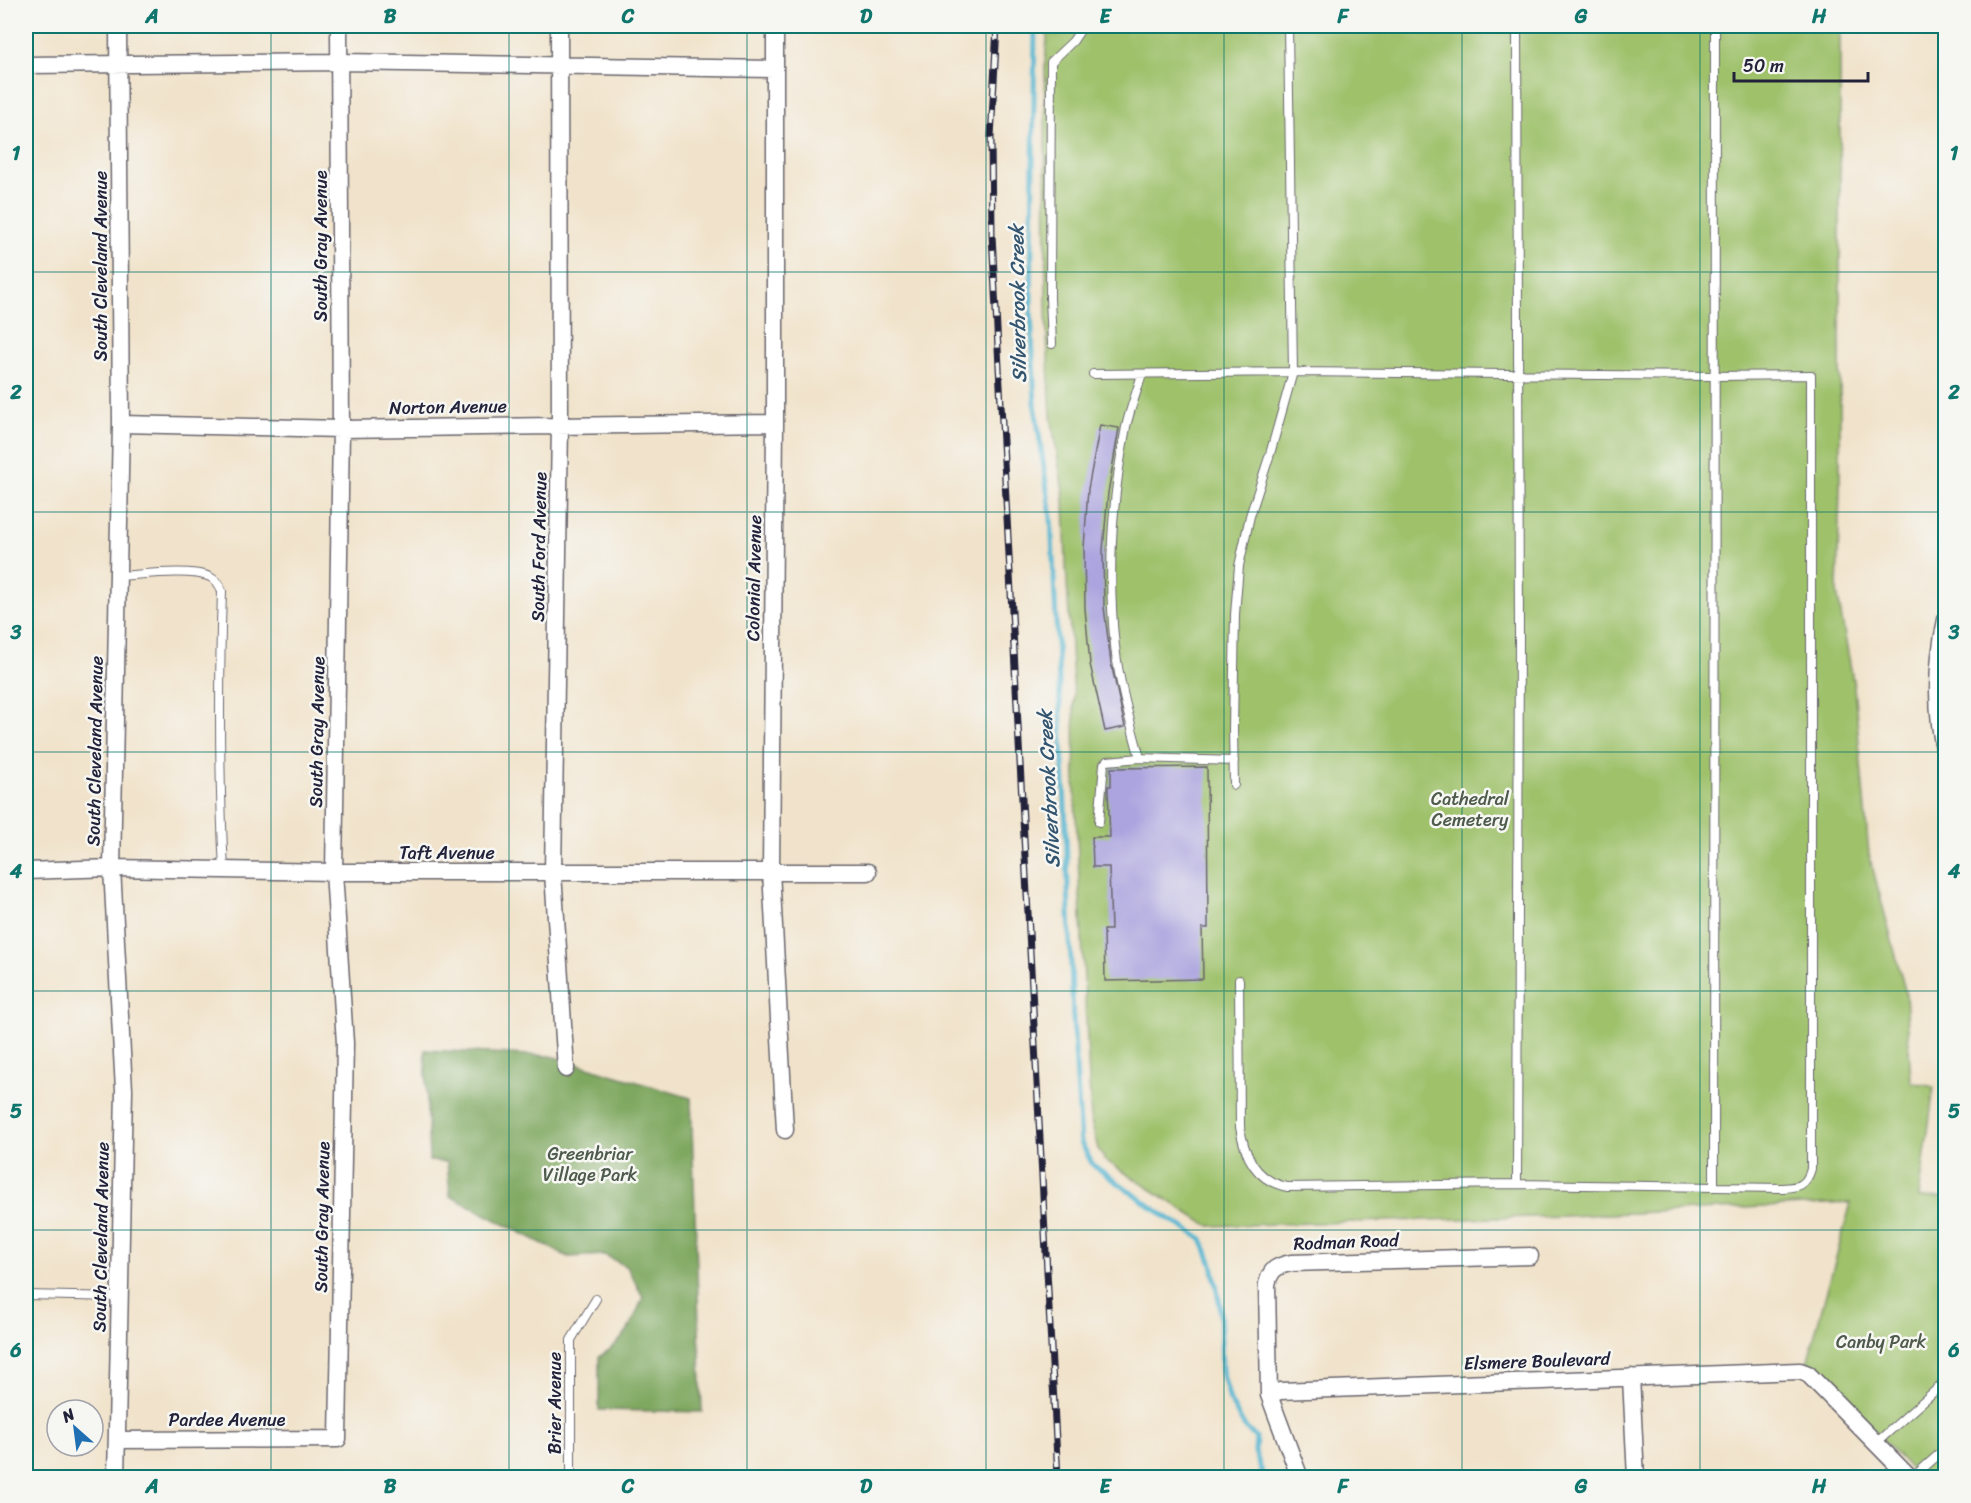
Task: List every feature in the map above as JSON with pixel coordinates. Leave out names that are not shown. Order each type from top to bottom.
[{"type":"street","name":"South Cleveland Avenue","points":[[117,1478],[124,1090],[112,868],[121,424],[118,26]]},
{"type":"street","name":"South Gray Avenue","points":[[338,1439],[345,1043],[334,872],[341,429],[339,26]]},
{"type":"street","name":"South Ford Avenue","points":[[559,26],[560,425],[554,873],[566,1069]]},
{"type":"street","name":"Colonial Avenue","points":[[775,26],[775,423],[771,871],[785,1130]]},
{"type":"street","points":[[26,64],[340,62],[775,69]]},
{"type":"street","name":"Norton Avenue","points":[[121,424],[341,429],[775,423]]},
{"type":"street","points":[[1946,620],[1940,650],[1938,697],[1940,733],[1946,757]]},
{"type":"street","name":"Taft Avenue","points":[[26,871],[112,868],[334,872],[868,872]]},
{"type":"street","name":"Rodman Road","points":[[1300,1478],[1269,1395],[1267,1284],[1276,1266],[1291,1263],[1530,1256]]},
{"type":"street","name":"Elsmere Boulevard","points":[[1269,1395],[1280,1391],[1800,1371],[1808,1374],[1876,1443]]},
{"type":"street","points":[[1631,1377],[1636,1478]]},
{"type":"street","name":"Pardee Avenue","points":[[117,1440],[338,1439]]},
{"type":"street","points":[[1876,1443],[1911,1478]]},
{"type":"lane","points":[[1052,344],[1050,298],[1051,62],[1074,41],[1083,26]]},
{"type":"lane","points":[[1234,785],[1235,614],[1239,566],[1250,516],[1293,372],[1288,26]]},
{"type":"lane","points":[[1517,26],[1517,1184]]},
{"type":"lane","points":[[1714,1187],[1715,26]]},
{"type":"lane","points":[[1093,374],[1293,372],[1811,375],[1810,1169],[1808,1179],[1795,1187],[1517,1184],[1287,1187],[1275,1185],[1254,1168],[1245,1152],[1240,1127],[1239,980]]},
{"type":"lane","points":[[1140,758],[1115,648],[1111,563],[1118,476],[1127,425],[1142,374]]},
{"type":"lane","points":[[118,576],[190,573],[210,578],[219,584],[222,591],[219,713],[224,870]]},
{"type":"lane","points":[[1099,822],[1104,764],[1107,761],[1140,758],[1234,761]]},
{"type":"lane","points":[[26,1295],[120,1297]]},
{"type":"lane","name":"Brier Avenue","points":[[571,1478],[572,1340],[596,1299]]},
{"type":"lane","points":[[1876,1443],[1946,1381]]},
{"type":"lane","points":[[1911,1478],[1945,1449]]},
{"type":"green space","name":"Cathedral Cemetery","points":[[1048,26],[1840,26],[1840,490],[1837,592],[1854,686],[1869,854],[1906,994],[1911,1082],[1934,1087],[1919,1198],[1945,1197],[1945,1477],[1919,1477],[1807,1363],[1851,1203],[1567,1216],[1208,1226],[1105,1160],[1098,1149],[1091,1121],[1075,796],[1074,699],[1064,498],[1051,416],[1049,382],[1046,311],[1045,63]]},
{"type":"green space","name":"Greenbriar Village Park","points":[[425,1050],[551,1056],[691,1098],[702,1412],[599,1410],[599,1357],[622,1338],[643,1297],[627,1267],[605,1255],[568,1257],[450,1196],[447,1162],[429,1161]]},
{"type":"building","points":[[1100,425],[1119,428],[1108,493],[1103,550],[1104,607],[1111,663],[1125,727],[1105,731],[1090,664],[1085,608],[1084,548],[1088,489]]},
{"type":"building","points":[[1207,767],[1208,928],[1202,928],[1203,979],[1105,981],[1104,930],[1111,930],[1109,867],[1093,867],[1092,837],[1110,837],[1108,786],[1111,786],[1111,768]]},
{"type":"waterway","name":"Silverbrook Creek","points":[[1035,26],[1031,309],[1035,406],[1051,517],[1073,1019],[1081,1143],[1093,1165],[1163,1215],[1202,1239],[1212,1264],[1220,1305],[1222,1371],[1230,1401],[1244,1426],[1256,1438],[1255,1452],[1264,1478]]},
{"type":"railway","points":[[997,26],[991,137],[992,235],[1058,1478]]},
{"type":"park label","name":"Canby Park","points":[[1881,1342]]}]
